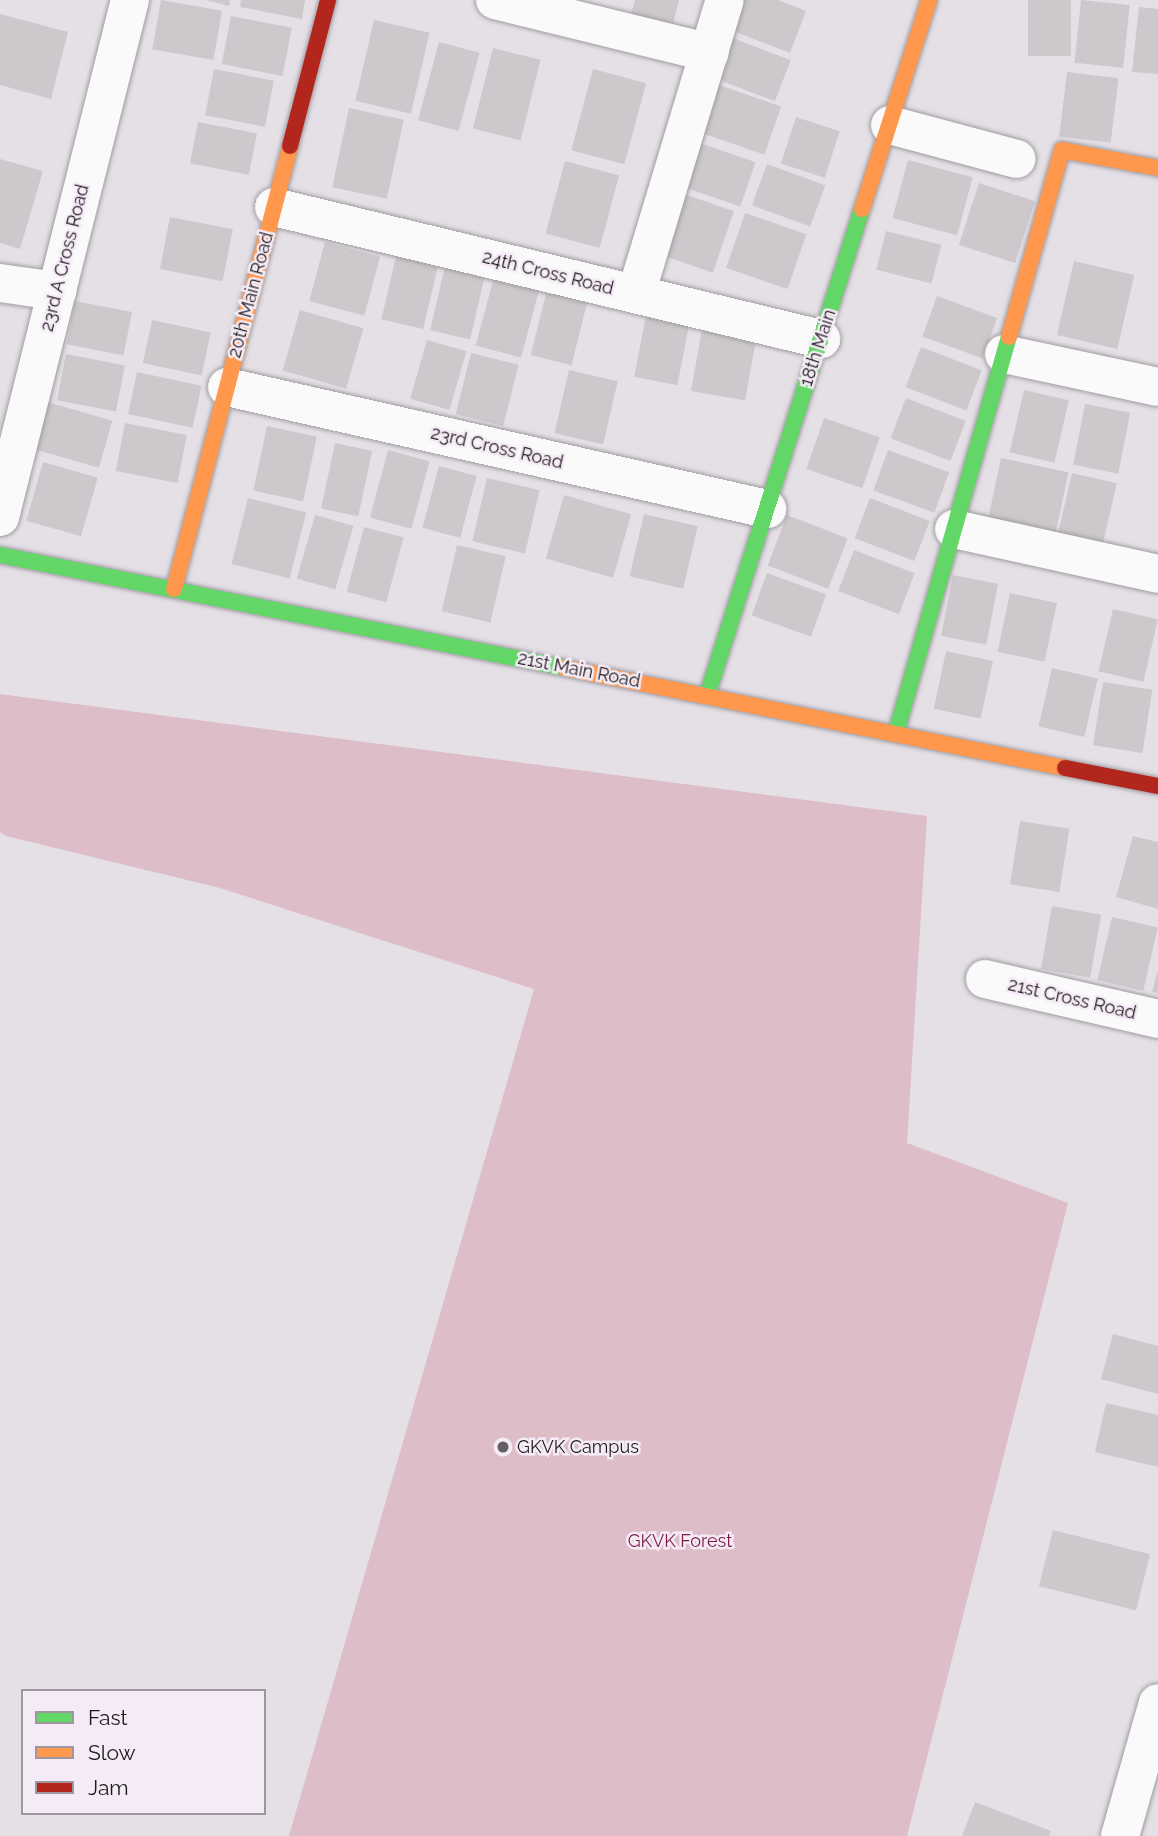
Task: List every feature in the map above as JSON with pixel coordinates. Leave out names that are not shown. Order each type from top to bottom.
[{"type":"street","name":"23rd A Cross Road","points":[[0,517],[130,0]]},
{"type":"street","name":"20th Main Road","points":[[174,589],[328,0]]},
{"type":"street","points":[[495,0],[710,53]]},
{"type":"street","points":[[636,295],[725,0]]},
{"type":"street","name":"18th Main","points":[[707,696],[929,0]]},
{"type":"street","points":[[890,125],[1017,159]]},
{"type":"street","points":[[896,733],[1062,150],[1158,168]]},
{"type":"street","name":"24th Cross Road","points":[[274,207],[821,339]]},
{"type":"street","points":[[0,282],[57,291]]},
{"type":"street","points":[[1004,354],[1158,387]]},
{"type":"street","name":"23rd Cross Road","points":[[227,387],[767,509]]},
{"type":"street","points":[[954,529],[1158,574]]},
{"type":"street","name":"21st Main Road","points":[[0,555],[1158,786]]},
{"type":"street","name":"21st Cross Road","points":[[985,979],[1158,1019]]},
{"type":"street","points":[[1120,1836],[1144,1802],[1158,1703]]},
{"type":"green space","name":"GKVK Forest","points":[[0,694],[927,816],[907,1143],[1068,1203],[907,1836],[289,1836],[534,989],[220,888],[6,836],[0,832]]},
{"type":"building","points":[[161,0],[222,11],[213,60],[152,49]]},
{"type":"building","points":[[206,0],[230,0],[229,6]]},
{"type":"building","points":[[241,0],[305,0],[302,19],[240,7]]},
{"type":"building","points":[[635,0],[679,0],[671,32],[629,21]]},
{"type":"building","points":[[739,0],[778,0],[806,11],[790,53],[728,29]]},
{"type":"building","points":[[1028,0],[1071,0],[1071,56],[1028,56]]},
{"type":"building","points":[[1081,0],[1130,5],[1123,68],[1074,63]]},
{"type":"building","points":[[1139,7],[1158,9],[1158,74],[1132,72]]},
{"type":"building","points":[[0,14],[68,32],[51,99],[0,85]]},
{"type":"building","points":[[231,16],[292,28],[283,76],[222,64]]},
{"type":"building","points":[[374,20],[430,33],[411,114],[355,101]]},
{"type":"building","points":[[730,37],[791,60],[775,101],[714,78]]},
{"type":"building","points":[[439,42],[480,53],[459,131],[418,120]]},
{"type":"building","points":[[493,48],[541,60],[520,140],[473,129]]},
{"type":"building","points":[[214,69],[274,81],[265,127],[205,115]]},
{"type":"building","points":[[593,69],[646,83],[624,164],[571,150]]},
{"type":"building","points":[[1067,72],[1119,78],[1111,143],[1059,137]]},
{"type":"building","points":[[713,83],[781,106],[764,155],[696,131]]},
{"type":"building","points":[[349,108],[404,120],[387,199],[332,187]]},
{"type":"building","points":[[796,117],[840,131],[825,178],[781,164]]},
{"type":"building","points":[[198,122],[257,133],[249,175],[190,163]]},
{"type":"building","points":[[697,142],[756,162],[740,207],[682,186]]},
{"type":"building","points":[[0,159],[43,171],[20,249],[0,243]]},
{"type":"building","points":[[908,160],[973,177],[957,235],[892,218]]},
{"type":"building","points":[[565,161],[619,175],[600,248],[546,233]]},
{"type":"building","points":[[767,164],[825,185],[810,227],[752,205]]},
{"type":"building","points":[[979,183],[1035,201],[1015,263],[959,245]]},
{"type":"building","points":[[681,193],[734,211],[713,273],[660,254]]},
{"type":"building","points":[[745,213],[806,234],[788,289],[726,268]]},
{"type":"building","points":[[170,217],[233,229],[223,281],[160,269]]},
{"type":"building","points":[[886,231],[941,245],[932,284],[876,270]]},
{"type":"building","points":[[325,242],[380,257],[364,316],[309,301]]},
{"type":"building","points":[[396,256],[438,266],[423,329],[381,319]]},
{"type":"building","points":[[1074,261],[1134,275],[1117,349],[1057,335]]},
{"type":"building","points":[[445,266],[485,275],[470,340],[430,330]]},
{"type":"building","points":[[494,277],[539,289],[521,358],[476,346]]},
{"type":"building","points":[[547,290],[588,300],[572,365],[531,355]]},
{"type":"building","points":[[937,296],[997,318],[982,358],[922,336]]},
{"type":"building","points":[[75,301],[132,312],[124,355],[67,344]]},
{"type":"building","points":[[300,310],[363,328],[346,389],[283,371]]},
{"type":"building","points":[[646,316],[689,324],[677,385],[634,377]]},
{"type":"building","points":[[152,320],[211,332],[202,376],[143,363]]},
{"type":"building","points":[[702,329],[756,339],[745,401],[691,391]]},
{"type":"building","points":[[427,340],[466,351],[450,410],[410,399]]},
{"type":"building","points":[[921,347],[982,370],[966,410],[906,387]]},
{"type":"building","points":[[471,353],[519,365],[503,426],[456,414]]},
{"type":"building","points":[[66,354],[125,365],[116,412],[57,400]]},
{"type":"building","points":[[569,370],[618,381],[603,445],[554,433]]},
{"type":"building","points":[[137,372],[202,386],[193,428],[128,414]]},
{"type":"building","points":[[1024,390],[1069,400],[1054,463],[1010,452]]},
{"type":"building","points":[[906,398],[966,421],[950,461],[891,438]]},
{"type":"building","points":[[47,402],[112,421],[99,468],[33,449]]},
{"type":"building","points":[[1085,404],[1130,413],[1118,474],[1073,465]]},
{"type":"building","points":[[824,418],[880,437],[862,488],[806,469]]},
{"type":"building","points":[[125,423],[187,435],[177,483],[116,471]]},
{"type":"building","points":[[267,426],[317,437],[303,501],[253,491]]},
{"type":"building","points":[[335,443],[372,451],[358,516],[321,509]]},
{"type":"building","points":[[388,450],[430,461],[411,529],[370,518]]},
{"type":"building","points":[[888,450],[949,472],[934,513],[873,490]]},
{"type":"building","points":[[1001,458],[1068,472],[1054,541],[986,526]]},
{"type":"building","points":[[43,462],[98,478],[81,536],[26,521]]},
{"type":"building","points":[[439,466],[477,476],[460,538],[422,528]]},
{"type":"building","points":[[1072,473],[1117,483],[1102,546],[1058,535]]},
{"type":"building","points":[[487,478],[540,490],[525,553],[472,541]]},
{"type":"building","points":[[564,495],[631,514],[613,578],[546,558]]},
{"type":"building","points":[[248,498],[306,513],[290,578],[232,564]]},
{"type":"building","points":[[870,498],[930,521],[914,561],[855,538]]},
{"type":"building","points":[[644,514],[698,526],[683,589],[630,576]]},
{"type":"building","points":[[315,515],[353,526],[335,589],[297,578]]},
{"type":"building","points":[[787,515],[848,538],[828,589],[768,565]]},
{"type":"building","points":[[364,527],[404,538],[386,602],[347,592]]},
{"type":"building","points":[[457,545],[506,556],[490,623],[442,611]]},
{"type":"building","points":[[854,550],[915,573],[899,614],[838,591]]},
{"type":"building","points":[[767,573],[826,595],[811,637],[752,615]]},
{"type":"building","points":[[953,575],[998,584],[986,645],[941,636]]},
{"type":"building","points":[[1010,593],[1057,603],[1044,662],[998,652]]},
{"type":"building","points":[[1113,609],[1158,619],[1143,682],[1099,671]]},
{"type":"building","points":[[946,651],[993,661],[981,719],[934,709]]},
{"type":"building","points":[[1052,668],[1098,679],[1084,737],[1039,726]]},
{"type":"building","points":[[1103,682],[1152,690],[1142,753],[1093,745]]},
{"type":"building","points":[[1020,821],[1069,829],[1059,892],[1010,884]]},
{"type":"building","points":[[1133,836],[1158,842],[1158,909],[1116,897]]},
{"type":"building","points":[[1052,906],[1101,915],[1090,978],[1041,969]]},
{"type":"building","points":[[1112,917],[1158,928],[1143,991],[1097,980]]},
{"type":"building","points":[[1158,970],[1158,993],[1152,992]]},
{"type":"building","points":[[1113,1334],[1158,1346],[1158,1394],[1101,1379]]},
{"type":"building","points":[[1106,1403],[1158,1415],[1158,1467],[1095,1452]]},
{"type":"building","points":[[1053,1530],[1150,1554],[1136,1610],[1039,1586]]},
{"type":"building","points":[[975,1802],[1051,1831],[1049,1836],[962,1836]]},
{"type":"traffic: fast","points":[[707,696],[862,209]]},
{"type":"traffic: fast","points":[[896,733],[1009,337]]},
{"type":"traffic: fast","points":[[0,555],[565,668]]},
{"type":"traffic: slow","points":[[862,209],[929,0]]},
{"type":"traffic: slow","points":[[174,589],[290,146]]},
{"type":"traffic: slow","points":[[1009,337],[1062,150],[1158,168]]},
{"type":"traffic: slow","points":[[565,668],[1065,768]]},
{"type":"traffic: jam","points":[[290,146],[328,0]]},
{"type":"traffic: jam","points":[[1065,768],[1158,786]]},
{"type":"place","name":"GKVK Campus","points":[[503,1447]]}]
